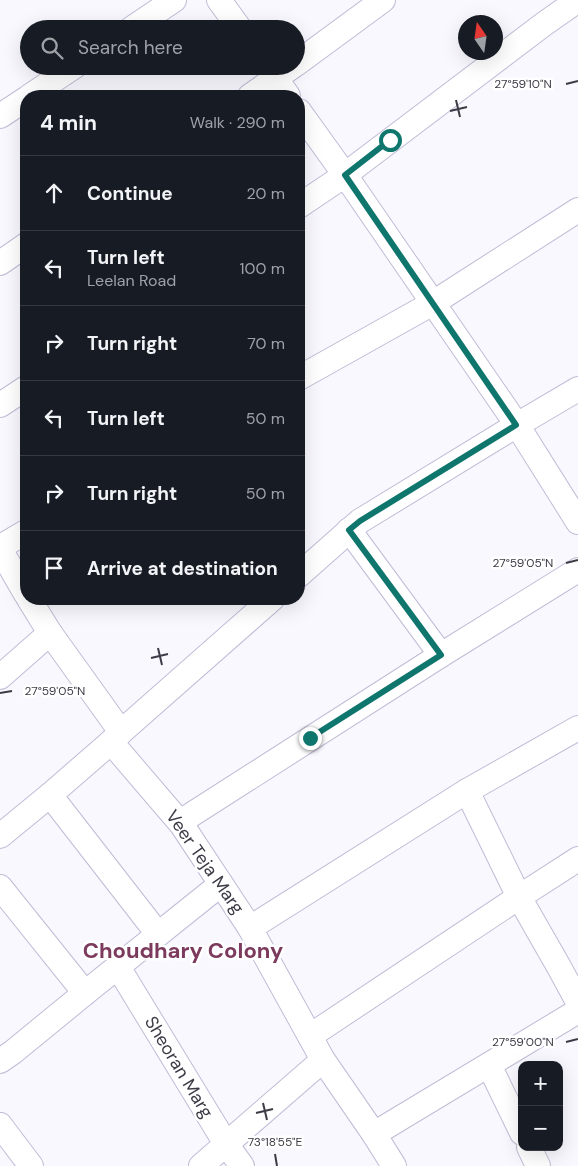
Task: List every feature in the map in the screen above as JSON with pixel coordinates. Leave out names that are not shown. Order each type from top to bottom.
[{"type":"street","points":[[144,20],[174,0]]},
{"type":"street","points":[[219,0],[233,20]]},
{"type":"street","points":[[305,57],[383,0]]},
{"type":"street","points":[[305,202],[345,175],[578,0]]},
{"type":"street","points":[[39,90],[62,75]]},
{"type":"street","points":[[260,90],[281,77]]},
{"type":"street","points":[[0,116],[20,103]]},
{"type":"street","points":[[305,119],[516,425],[578,522]]},
{"type":"street","points":[[305,375],[433,303],[578,210]]},
{"type":"street","points":[[0,263],[20,249]]},
{"type":"street","points":[[305,570],[360,521],[578,389]]},
{"type":"street","points":[[0,405],[20,392]]},
{"type":"street","points":[[349,530],[441,655]]},
{"type":"street","points":[[20,536],[0,548],[6,575],[20,588]]},
{"type":"street","points":[[180,822],[578,570]]},
{"type":"street","name":"Veer Teja Marg","points":[[33,605],[116,737],[180,822],[250,928],[323,1060],[374,1134],[392,1165]]},
{"type":"street","points":[[0,836],[50,795],[265,605]]},
{"type":"street","points":[[0,677],[50,633]]},
{"type":"street","points":[[250,928],[467,791],[578,728]]},
{"type":"street","points":[[467,791],[519,897],[578,1002]]},
{"type":"street","points":[[50,795],[158,934]]},
{"type":"street","points":[[310,1036],[578,859]]},
{"type":"street","points":[[4,1051],[85,993],[221,884]]},
{"type":"street","points":[[0,888],[85,993]]},
{"type":"street","name":"Sheoran Marg","points":[[118,967],[226,1144],[242,1166]]},
{"type":"street","points":[[374,1134],[578,1011]]},
{"type":"street","points":[[201,1166],[323,1060]]},
{"type":"street","points":[[489,1065],[518,1125]]},
{"type":"street","points":[[0,1125],[31,1166]]},
{"type":"street","points":[[531,1151],[538,1166]]},
{"type":"district","name":"Choudhary Colony","points":[[183,950]]},
{"type":"route","points":[[310,738],[441,655],[349,530],[360,521],[516,425],[345,175],[390,140]]}]
